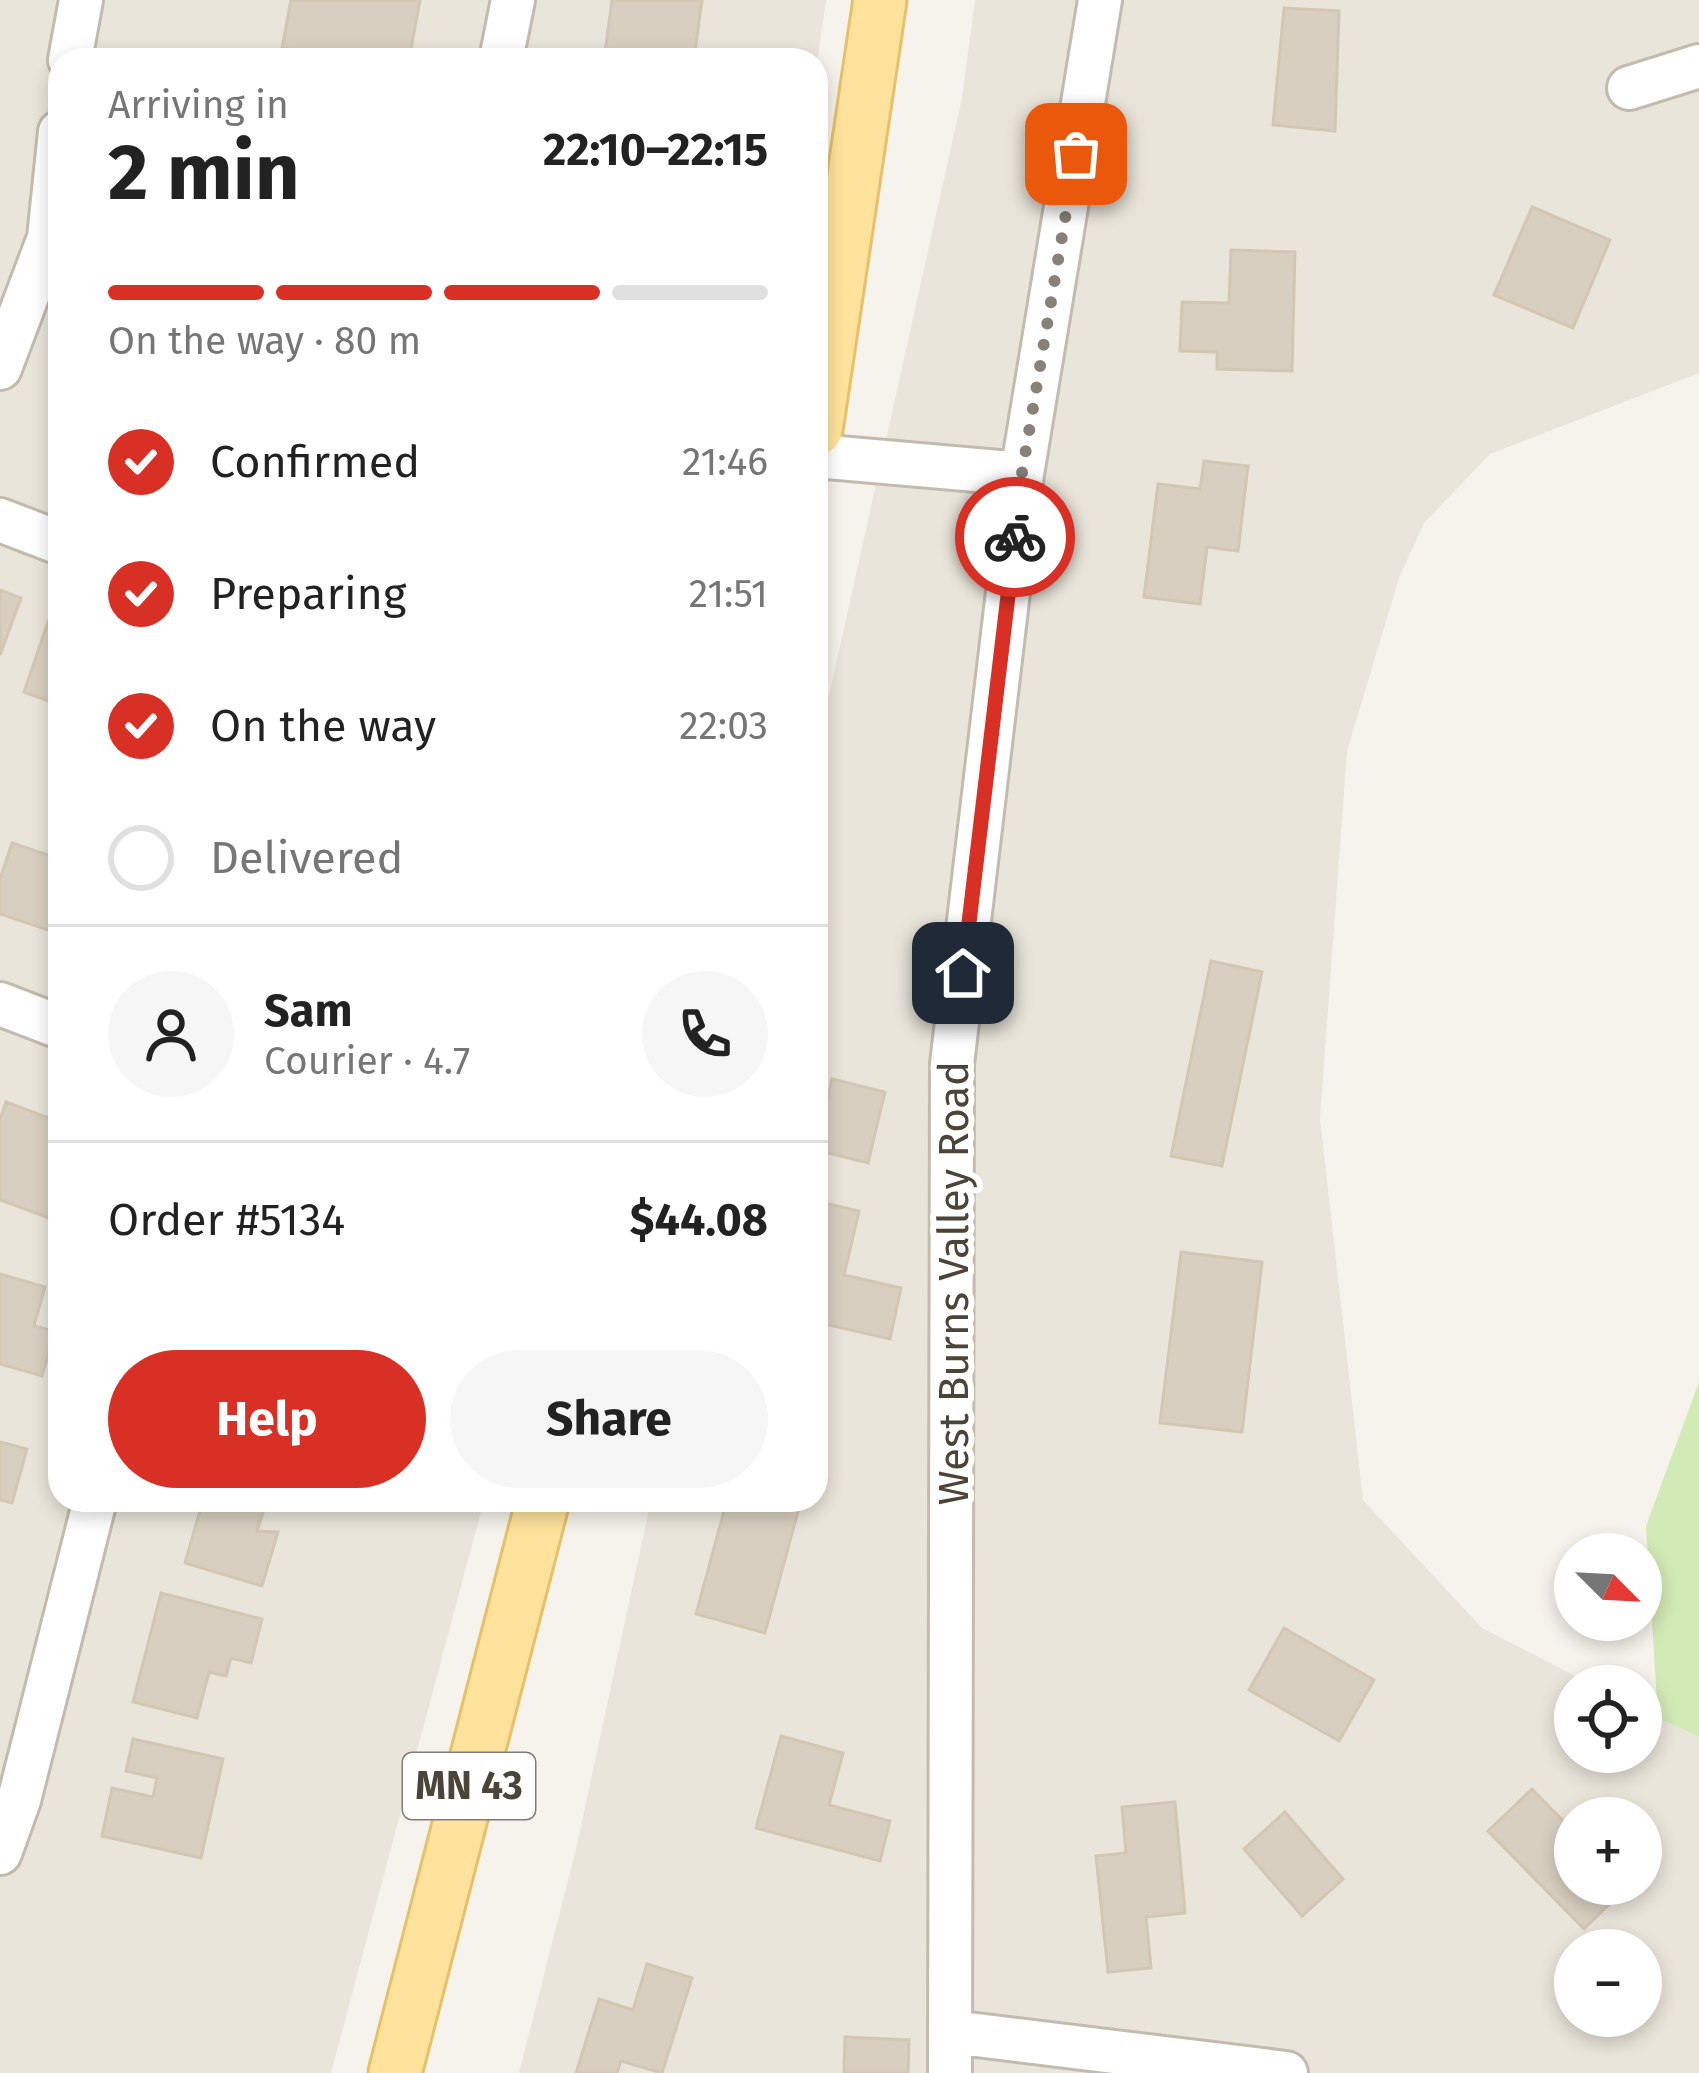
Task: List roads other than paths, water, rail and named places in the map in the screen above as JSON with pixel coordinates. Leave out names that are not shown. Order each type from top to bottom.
[{"type":"main road","points":[[828,349],[880,0]]},
{"type":"main road","name":"MN 43","points":[[395,2073],[540,1512]]},
{"type":"street","points":[[72,48],[81,0]]},
{"type":"street","points":[[503,48],[513,0]]},
{"type":"street","name":"West Burns Valley Road","points":[[951,2053],[952,1064],[1022,473],[1100,0]]},
{"type":"street","points":[[1629,88],[1699,66]]},
{"type":"street","points":[[0,368],[48,243]]},
{"type":"street","points":[[828,457],[1022,473]]},
{"type":"street","points":[[0,520],[48,538]]},
{"type":"street","points":[[0,1004],[48,1022]]},
{"type":"street","points":[[0,1853],[20,1800],[92,1512]]},
{"type":"street","points":[[951,2053],[1286,2073]]}]
